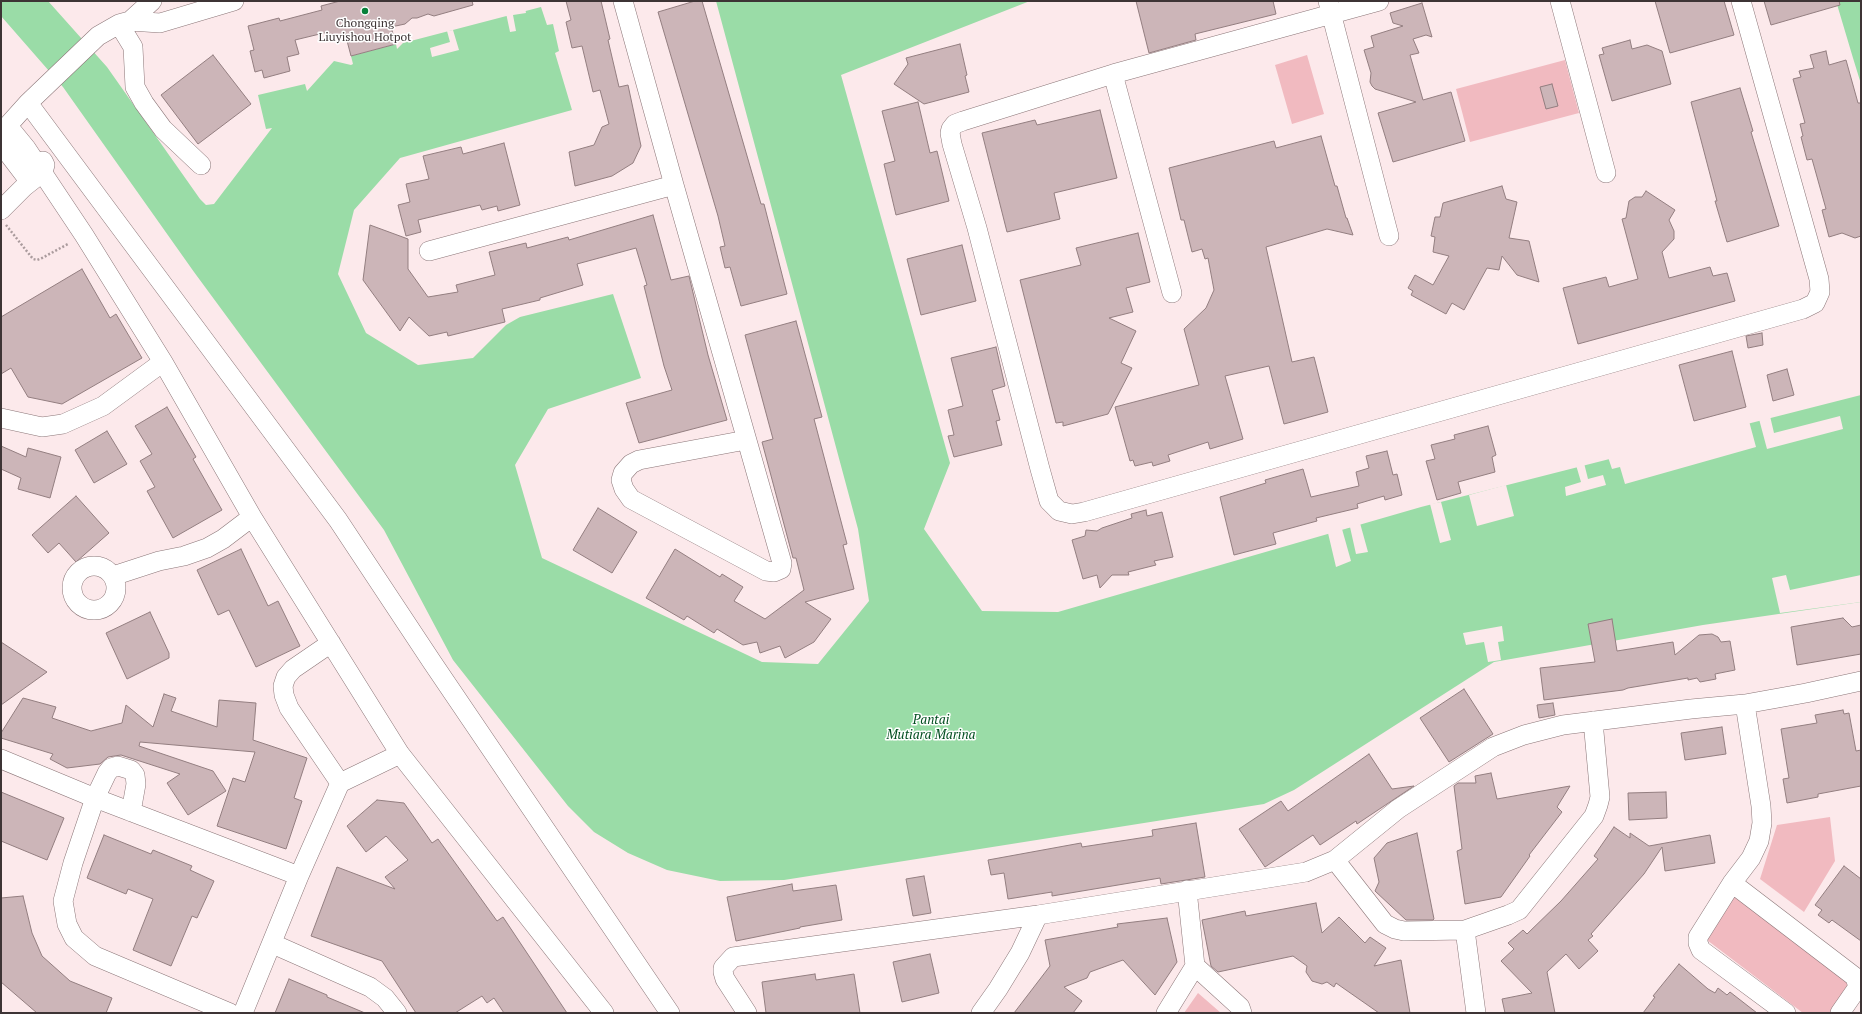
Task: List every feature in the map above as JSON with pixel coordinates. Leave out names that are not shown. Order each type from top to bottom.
[{"type":"street","points":[[3,217],[32,180],[26,148],[8,126],[28,103],[98,36],[124,23],[152,1]]},
{"type":"street","points":[[124,23],[160,23],[234,1]]},
{"type":"street","points":[[623,1],[782,563],[781,569],[774,572],[766,571],[631,499],[624,489],[621,480],[623,473],[631,464],[639,460],[746,440]]},
{"type":"street","points":[[1378,1],[1330,8],[1113,74],[963,121],[952,126],[950,133],[977,228],[1049,501],[1059,512],[1072,514],[1803,309],[1815,302],[1820,292],[1819,279],[1741,1]]},
{"type":"street","points":[[1560,1],[1606,173]]},
{"type":"street","points":[[1330,8],[1389,236]]},
{"type":"street","points":[[124,23],[133,47],[135,87],[144,103],[163,129],[201,165]]},
{"type":"street","points":[[1113,74],[1172,293]]},
{"type":"street","points":[[28,103],[338,520],[436,668],[670,1013]]},
{"type":"street","points":[[1,144],[32,180],[84,235],[163,362],[252,517],[400,754],[604,1013]]},
{"type":"street","points":[[1,158],[32,180]]},
{"type":"street","points":[[429,251],[674,185]]},
{"type":"street","points":[[1,418],[42,427],[63,424],[103,406],[163,362]]},
{"type":"street","points":[[113,576],[159,561],[184,556],[207,548],[252,517]]},
{"type":"street","points":[[331,643],[293,669],[286,676],[283,686],[284,695],[289,708],[340,783]]},
{"type":"street","points":[[747,1013],[725,979],[723,968],[733,957],[1038,915],[1306,872],[1335,860],[1398,809],[1492,747],[1532,733],[1593,721],[1691,708],[1746,704],[1861,681]]},
{"type":"street","points":[[1746,704],[1761,806],[1762,823],[1759,841],[1756,849],[1732,883],[1698,937],[1701,950],[1786,1013]]},
{"type":"street","points":[[1335,860],[1386,924],[1404,931],[1465,930],[1519,910],[1594,816],[1600,797],[1593,721]]},
{"type":"street","points":[[243,1013],[273,944],[299,876],[340,783],[400,754]]},
{"type":"street","points":[[1,759],[95,798],[299,876]]},
{"type":"street","points":[[131,812],[136,784],[135,775],[131,770],[118,766],[111,768],[95,798],[73,863],[63,901],[67,924],[74,938],[95,956],[230,1013]]},
{"type":"street","points":[[1732,883],[1855,977],[1858,987],[1841,1012]]},
{"type":"street","points":[[1166,1013],[1195,966],[1187,890]]},
{"type":"street","points":[[981,1013],[1020,953],[1038,915]]},
{"type":"street","points":[[1465,930],[1476,1013]]},
{"type":"street","points":[[273,944],[370,987],[386,998],[397,1013]]},
{"type":"street","points":[[1195,966],[1240,1007],[1242,1013]]},
{"type":"street","points":[[1841,1012],[1861,1008]]},
{"type":"path","points":[[3,217],[33,259],[37,260],[84,235]]},
{"type":"shaded area","points":[[1307,55],[1324,114],[1292,124],[1275,65]]},
{"type":"shaded area","points":[[1565,60],[1579,113],[1470,142],[1456,89]]},
{"type":"shaded area","points":[[1830,817],[1835,861],[1804,912],[1760,879],[1777,825]]},
{"type":"shaded area","points":[[1734,894],[1850,981],[1833,1013],[1803,1013],[1703,937]]},
{"type":"shaded area","points":[[1198,993],[1221,1013],[1184,1013]]},
{"type":"water","name":"Pantai Mutiara Marina","points":[[1,1],[48,1],[107,67],[200,199],[206,205],[214,204],[272,128],[266,129],[258,95],[305,84],[307,91],[334,61],[351,65],[353,64],[351,56],[396,44],[397,49],[403,43],[541,7],[547,25],[553,24],[559,51],[555,53],[572,110],[400,158],[354,210],[338,274],[366,333],[418,365],[473,358],[506,325],[520,317],[613,294],[641,378],[548,409],[515,465],[542,558],[762,662],[818,664],[869,601],[858,529],[716,1],[1030,1],[841,75],[950,463],[924,529],[982,611],[1058,612],[1421,507],[1861,395],[1861,602],[1703,625],[1494,662],[1294,790],[1264,804],[784,880],[720,881],[667,870],[628,853],[594,832],[568,806],[453,660],[384,530],[194,272],[63,87],[1,16]]},
{"type":"water","points":[[1836,1],[1861,1],[1861,84],[1853,58]]},
{"type":"pier","points":[[525,8],[526,13],[513,15],[516,31],[510,32],[506,13]]},
{"type":"pier","points":[[453,30],[459,50],[432,57],[430,48],[450,42],[447,31]]},
{"type":"pier","points":[[1770,416],[1774,433],[1840,416],[1843,429],[1767,449],[1759,419]]},
{"type":"pier","points":[[1749,421],[1756,447],[1625,484],[1620,467],[1612,469],[1608,457]]},
{"type":"pier","points":[[1584,463],[1588,479],[1603,475],[1606,485],[1566,496],[1565,487],[1581,482],[1576,465]]},
{"type":"pier","points":[[1506,485],[1514,516],[1477,526],[1469,495]]},
{"type":"pier","points":[[1441,502],[1451,540],[1440,543],[1430,504]]},
{"type":"pier","points":[[1360,523],[1368,552],[1356,554],[1350,527],[1342,529],[1351,561],[1336,567],[1328,533]]},
{"type":"pier","points":[[1786,575],[1790,590],[1861,575],[1861,602],[1780,613],[1772,578]]},
{"type":"pier","points":[[1502,626],[1504,641],[1498,642],[1501,660],[1488,662],[1484,642],[1466,645],[1463,633]]},
{"type":"building","points":[[340,1],[472,1],[473,5],[434,16],[428,14],[417,18],[412,18],[405,24],[391,27],[396,44],[351,56],[345,33],[330,37],[328,32],[295,40],[299,54],[287,57],[290,71],[264,78],[262,70],[255,72],[250,51],[254,50],[248,26],[279,18],[280,21],[322,10],[321,6]]},
{"type":"building","points":[[566,1],[601,1],[619,87],[628,85],[641,146],[633,163],[612,176],[575,186],[569,152],[594,145],[602,127],[609,124],[600,90],[593,92],[582,46],[572,48],[566,22],[571,20]]},
{"type":"building","points":[[695,1],[702,1],[761,204],[764,204],[787,294],[741,306],[730,267],[725,268],[720,247],[725,246],[718,216],[658,12]]},
{"type":"building","points":[[1136,1],[1273,1],[1276,14],[1195,34],[1196,40],[1149,53]]},
{"type":"building","points":[[1655,1],[1724,1],[1734,35],[1670,53]]},
{"type":"building","points":[[1764,1],[1839,1],[1840,5],[1771,25]]},
{"type":"building","points":[[1422,3],[1432,37],[1426,35],[1413,39],[1419,53],[1410,55],[1423,100],[1451,92],[1465,141],[1393,162],[1378,113],[1416,102],[1375,89],[1372,86],[1370,82],[1371,73],[1364,50],[1374,47],[1371,36],[1403,26],[1393,23],[1390,13]]},
{"type":"building","points":[[1630,40],[1632,49],[1647,45],[1662,51],[1671,84],[1612,101],[1599,55],[1604,54],[1602,48]]},
{"type":"building","points":[[960,44],[969,92],[924,104],[894,84],[908,64],[906,58]]},
{"type":"building","points":[[1826,51],[1829,65],[1846,60],[1858,103],[1861,103],[1861,236],[1855,238],[1842,233],[1829,237],[1822,210],[1826,209],[1812,159],[1807,160],[1801,137],[1803,136],[1800,124],[1805,123],[1793,79],[1801,77],[1799,71],[1814,68],[1810,55]]},
{"type":"building","points":[[213,55],[251,104],[198,144],[161,95]]},
{"type":"building","points":[[1552,84],[1558,106],[1546,109],[1540,87]]},
{"type":"building","points":[[1740,88],[1753,131],[1751,132],[1779,226],[1727,242],[1715,201],[1717,201],[1691,102]]},
{"type":"building","points":[[918,102],[930,153],[937,151],[949,201],[896,215],[884,164],[895,161],[882,111]]},
{"type":"building","points":[[1100,110],[1117,178],[1054,193],[1060,219],[1007,232],[982,133],[1035,120],[1037,125]]},
{"type":"building","points":[[1321,136],[1335,186],[1337,186],[1346,218],[1353,235],[1327,229],[1266,247],[1292,362],[1314,357],[1328,412],[1284,424],[1269,366],[1225,376],[1243,439],[1210,449],[1208,442],[1168,455],[1170,461],[1153,466],[1152,462],[1135,466],[1133,460],[1130,461],[1115,407],[1199,385],[1184,329],[1206,308],[1214,290],[1208,258],[1205,259],[1202,249],[1192,252],[1184,220],[1181,220],[1169,168],[1274,141],[1276,148]]},
{"type":"building","points":[[504,143],[520,205],[498,211],[497,206],[482,210],[480,205],[418,220],[421,232],[406,236],[398,205],[410,202],[406,184],[429,179],[423,156],[461,147],[463,154]]},
{"type":"building","points":[[1502,186],[1506,199],[1517,202],[1509,238],[1529,241],[1539,282],[1517,275],[1502,256],[1499,270],[1487,268],[1464,310],[1452,303],[1446,314],[1411,295],[1413,291],[1408,288],[1415,275],[1433,285],[1449,256],[1433,252],[1435,237],[1431,236],[1435,217],[1440,217],[1443,203]]},
{"type":"building","points":[[1646,191],[1675,210],[1669,220],[1674,231],[1674,239],[1662,252],[1669,278],[1710,267],[1713,276],[1727,273],[1735,301],[1578,344],[1563,288],[1606,277],[1609,287],[1638,279],[1622,219],[1626,218],[1629,201],[1635,197],[1642,197]]},
{"type":"building","points":[[653,215],[671,280],[689,276],[708,355],[727,420],[639,443],[626,403],[672,390],[664,366],[644,286],[647,285],[636,248],[577,264],[583,285],[540,298],[540,300],[502,309],[505,322],[448,336],[447,332],[429,336],[409,317],[400,331],[363,280],[370,225],[408,239],[408,269],[428,297],[458,292],[456,285],[495,275],[489,252],[526,243],[527,248],[568,237],[569,240]]},
{"type":"building","points":[[1138,233],[1150,282],[1126,288],[1133,312],[1109,318],[1136,331],[1121,363],[1132,368],[1108,414],[1063,426],[1063,422],[1056,423],[1020,280],[1081,265],[1076,248]]},
{"type":"building","points":[[962,245],[976,301],[921,315],[907,259]]},
{"type":"building","points":[[82,269],[110,318],[116,314],[142,358],[62,404],[28,397],[11,368],[1,374],[1,317]]},
{"type":"building","points":[[796,321],[822,417],[814,419],[847,544],[843,545],[854,589],[805,602],[831,619],[814,642],[785,658],[780,646],[760,653],[757,642],[743,645],[717,629],[714,633],[687,616],[684,620],[646,598],[675,549],[720,577],[722,574],[743,587],[734,601],[765,619],[804,590],[796,558],[793,558],[762,442],[773,439],[745,335]]},
{"type":"building","points":[[1762,333],[1763,345],[1748,348],[1746,336]]},
{"type":"building","points":[[996,347],[1005,386],[992,390],[1000,420],[996,421],[1002,445],[954,457],[948,436],[954,435],[948,410],[963,406],[951,358]]},
{"type":"building","points":[[1732,351],[1746,407],[1694,421],[1679,365]]},
{"type":"building","points":[[1787,369],[1794,395],[1773,401],[1767,375]]},
{"type":"building","points":[[167,407],[196,457],[193,459],[222,510],[173,538],[147,491],[155,487],[140,461],[152,454],[135,426]]},
{"type":"building","points":[[1488,426],[1496,455],[1492,457],[1495,472],[1458,482],[1461,493],[1437,500],[1426,461],[1435,459],[1431,445],[1455,439],[1454,435]]},
{"type":"building","points":[[107,431],[127,464],[94,483],[75,450]]},
{"type":"building","points":[[1,446],[26,457],[28,448],[61,457],[50,498],[18,489],[21,478],[1,469]]},
{"type":"building","points":[[1387,451],[1393,475],[1397,474],[1402,495],[1385,500],[1384,496],[1357,504],[1358,508],[1316,518],[1317,521],[1273,533],[1276,544],[1234,555],[1220,497],[1266,483],[1265,480],[1303,469],[1311,497],[1359,486],[1356,472],[1369,468],[1366,456]]},
{"type":"building","points":[[76,496],[109,533],[76,562],[59,543],[48,553],[32,535]]},
{"type":"building","points":[[598,508],[637,532],[612,573],[573,550]]},
{"type":"building","points":[[1146,510],[1147,516],[1162,512],[1173,557],[1154,561],[1156,565],[1128,572],[1129,575],[1112,575],[1100,588],[1097,575],[1083,579],[1072,540],[1085,536],[1086,530],[1097,531],[1132,518],[1131,514]]},
{"type":"building","points":[[241,549],[268,606],[278,601],[300,646],[256,667],[229,610],[218,615],[197,570]]},
{"type":"building","points":[[150,612],[169,653],[169,658],[127,679],[106,633]]},
{"type":"building","points":[[1843,618],[1852,627],[1861,625],[1861,654],[1797,665],[1791,627]]},
{"type":"building","points":[[1612,619],[1617,651],[1673,642],[1675,655],[1699,635],[1712,634],[1718,637],[1721,642],[1730,641],[1735,670],[1715,674],[1716,679],[1700,682],[1697,678],[1688,680],[1688,678],[1623,690],[1544,700],[1540,668],[1595,662],[1588,624]]},
{"type":"building","points":[[1,642],[47,672],[1,705]]},
{"type":"building","points":[[1464,689],[1493,734],[1449,762],[1420,718]]},
{"type":"building","points":[[164,694],[176,698],[171,711],[217,727],[219,700],[256,703],[253,740],[307,758],[294,798],[302,801],[286,849],[217,826],[233,778],[245,782],[255,752],[140,742],[139,746],[213,771],[226,791],[188,815],[167,783],[180,774],[121,755],[108,757],[100,764],[67,768],[50,759],[53,754],[1,738],[1,733],[23,698],[56,707],[52,718],[91,731],[122,723],[126,705],[153,727]]},
{"type":"building","points":[[1553,703],[1555,715],[1539,718],[1537,705]]},
{"type":"building","points":[[1843,710],[1844,714],[1849,713],[1856,751],[1861,750],[1861,786],[1818,794],[1818,797],[1787,803],[1783,779],[1789,778],[1781,729],[1817,723],[1815,715]]},
{"type":"building","points":[[1722,727],[1726,754],[1685,760],[1681,733]]},
{"type":"building","points":[[1369,754],[1392,789],[1414,786],[1357,824],[1356,821],[1320,845],[1313,835],[1265,867],[1239,829],[1281,801],[1288,811]]},
{"type":"building","points":[[1491,773],[1497,799],[1570,786],[1557,807],[1562,812],[1529,855],[1530,856],[1501,897],[1465,904],[1457,851],[1462,849],[1454,786],[1458,783],[1476,783],[1475,776]]},
{"type":"building","points":[[1,792],[64,818],[47,860],[1,841]]},
{"type":"building","points":[[1666,792],[1667,818],[1629,820],[1628,793]]},
{"type":"building","points":[[377,800],[404,803],[432,843],[438,839],[497,921],[503,917],[567,1013],[504,1013],[494,998],[487,1003],[482,996],[455,1013],[416,1013],[382,961],[311,936],[337,867],[395,889],[385,877],[408,860],[386,836],[366,852],[347,826]]},
{"type":"building","points":[[1196,823],[1205,877],[1161,884],[1160,878],[1052,896],[1052,892],[1008,899],[1004,873],[991,875],[988,860],[1081,843],[1082,847],[1153,836],[1152,830]]},
{"type":"building","points":[[1614,827],[1630,838],[1630,833],[1649,846],[1710,835],[1715,863],[1665,871],[1662,847],[1644,874],[1591,934],[1593,936],[1588,940],[1598,951],[1579,969],[1566,954],[1547,972],[1555,1013],[1505,1013],[1502,999],[1532,993],[1501,961],[1514,949],[1508,943],[1523,930],[1527,934],[1561,901],[1598,859],[1594,856]]},
{"type":"building","points":[[1417,833],[1433,920],[1406,920],[1375,891],[1379,882],[1374,858],[1387,843]]},
{"type":"building","points":[[104,835],[151,854],[153,850],[192,866],[190,870],[214,881],[197,918],[192,916],[171,966],[133,950],[153,899],[128,889],[126,894],[87,878]]},
{"type":"building","points":[[1844,866],[1861,879],[1861,941],[1832,920],[1829,923],[1818,915],[1822,910],[1815,905]]},
{"type":"building","points":[[924,876],[931,913],[913,916],[906,879]]},
{"type":"building","points":[[792,884],[793,891],[836,885],[842,920],[800,927],[736,941],[727,897]]},
{"type":"building","points":[[23,896],[32,933],[42,956],[70,981],[112,998],[106,1013],[37,1013],[1,982],[1,898]]},
{"type":"building","points":[[1316,903],[1322,933],[1339,917],[1365,943],[1370,937],[1386,948],[1374,966],[1401,960],[1410,1013],[1379,1013],[1336,983],[1334,987],[1327,982],[1322,984],[1312,981],[1306,972],[1307,966],[1293,956],[1218,972],[1211,966],[1202,920],[1245,911],[1246,916]]},
{"type":"building","points":[[1167,918],[1177,962],[1155,995],[1123,960],[1090,972],[1087,978],[1064,987],[1082,1001],[1073,1013],[1014,1013],[1050,966],[1045,940],[1118,927],[1117,924]]},
{"type":"building","points":[[930,954],[939,993],[902,1002],[893,962]]},
{"type":"building","points":[[1679,964],[1708,989],[1715,993],[1718,988],[1727,995],[1730,992],[1757,1013],[1643,1013],[1655,997],[1653,996]]},
{"type":"building","points":[[815,974],[816,980],[854,974],[860,1013],[766,1013],[762,982]]},
{"type":"building","points":[[289,979],[327,995],[327,997],[365,1013],[275,1013]]},
{"type":"place","name":"Chongqing Liuyishou Hotpot","points":[[365,11]]}]
